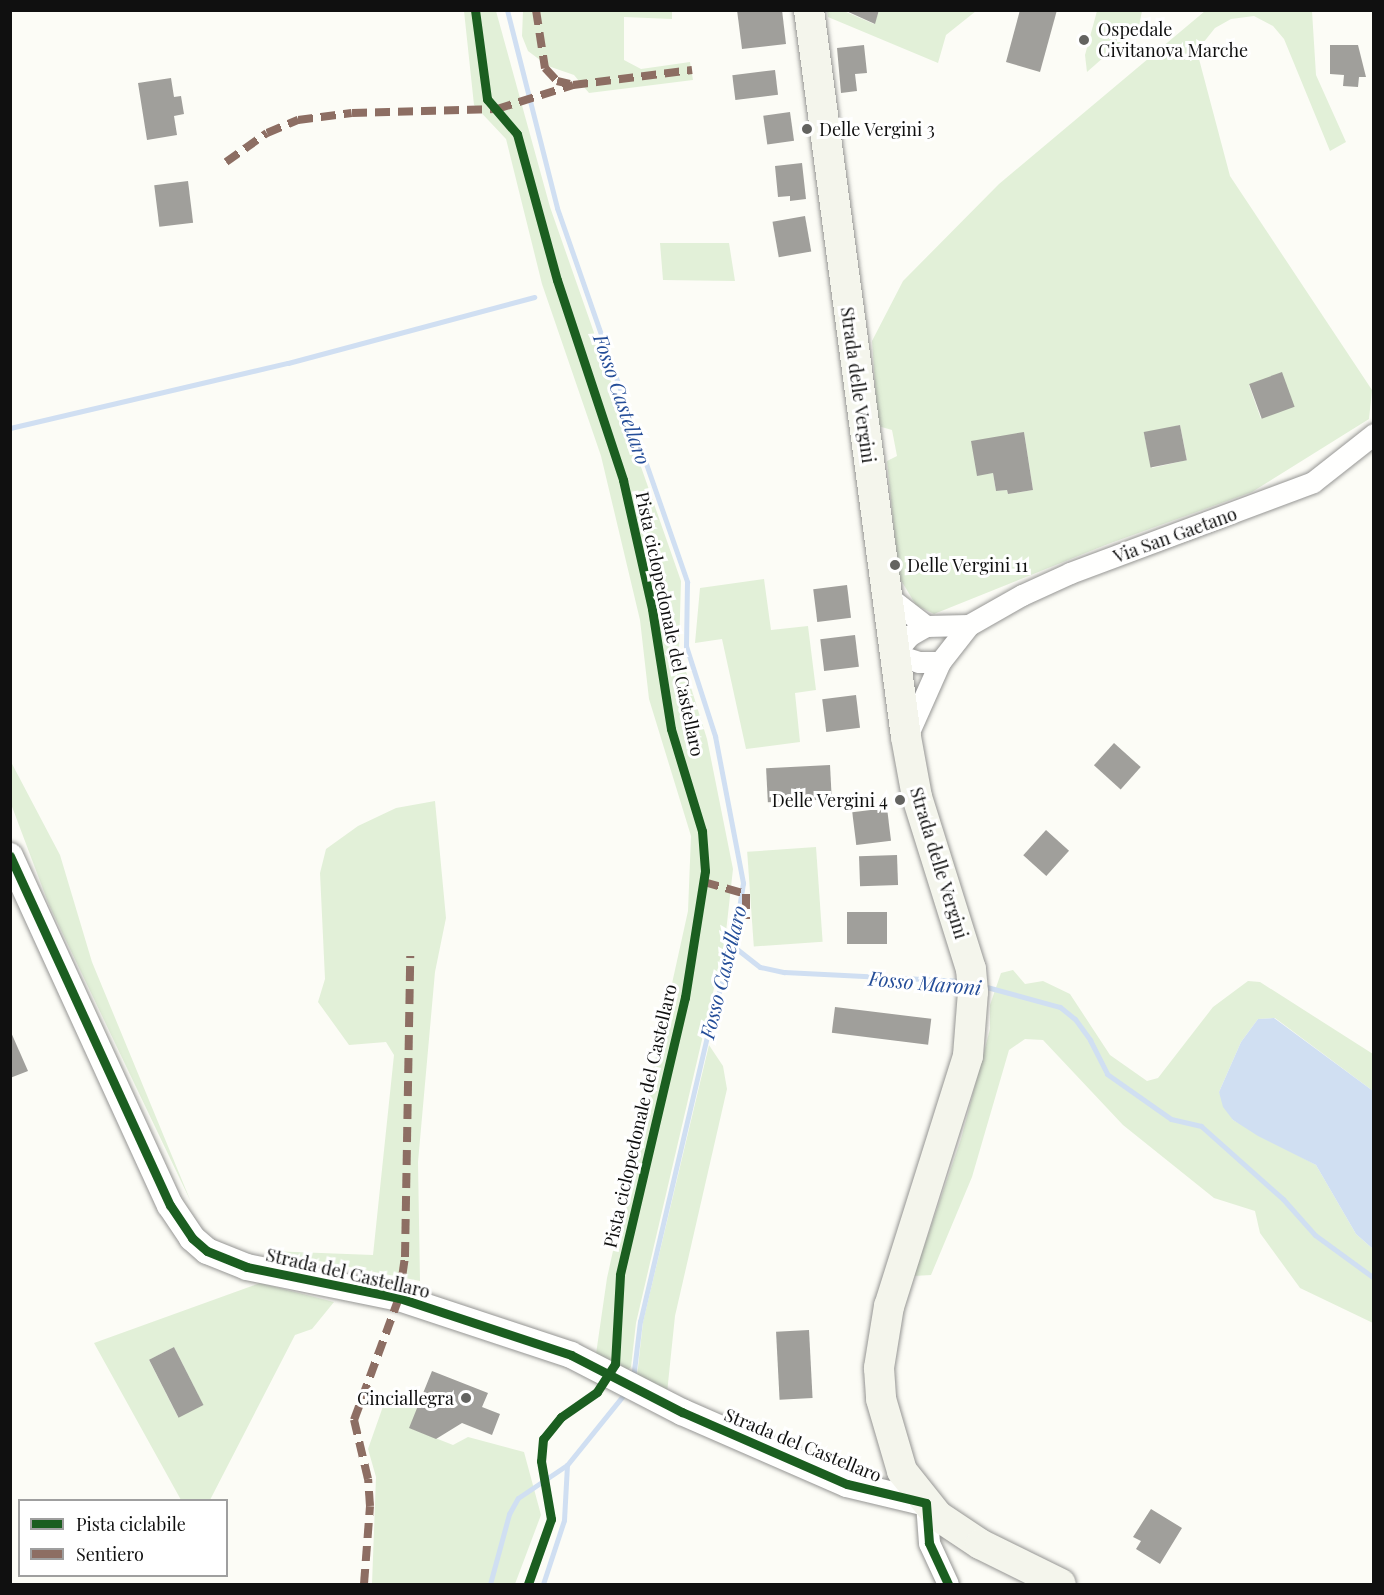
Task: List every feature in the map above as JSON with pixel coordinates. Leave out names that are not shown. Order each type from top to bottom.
[{"type":"main road","name":"Strada delle Vergini","points":[[809,10],[906,737],[931,848],[971,969],[973,1013],[962,1077],[889,1306],[879,1368],[886,1428],[910,1484],[926,1503],[964,1536],[1061,1584]]},
{"type":"street","name":"Via San Gaetano","points":[[906,737],[940,662],[969,625],[1022,595],[1070,573],[1313,482],[1374,434]]},
{"type":"street","points":[[886,595],[926,626],[909,636],[894,654],[919,662],[940,662]]},
{"type":"street","name":"Via San Gaetano","points":[[926,626],[969,625]]},
{"type":"street","name":"Strada del Castellaro","points":[[10,856],[170,1205],[192,1238],[207,1251],[258,1270],[399,1298],[571,1355],[619,1377],[642,1392],[847,1484],[926,1503]]},
{"type":"street","points":[[926,1503],[929,1543],[948,1584]]},
{"type":"green space","points":[[464,11],[496,11],[550,207],[681,581],[679,649],[707,739],[733,869],[725,941],[636,1323],[631,1367],[619,1377],[596,1354],[607,1278],[688,911],[691,836],[649,699],[640,620],[601,456],[542,284],[506,139],[474,105]]},
{"type":"green space","points":[[523,11],[672,11],[672,19],[624,17],[624,60],[641,69],[690,62],[693,80],[589,93],[574,75],[548,66],[528,51],[522,36]]},
{"type":"green space","points":[[827,11],[844,11],[874,24],[879,11],[976,11],[946,35],[938,63],[828,17]]},
{"type":"green space","points":[[1097,11],[1142,11],[1139,26],[1087,72],[1085,55]]},
{"type":"green space","points":[[1205,11],[1312,11],[1316,75],[1346,142],[1330,151],[1284,39],[1273,26],[1254,16],[1231,19],[1215,28],[1203,43],[1199,59],[1230,176],[1372,390],[1369,419],[1252,492],[1108,544],[934,614],[916,605],[899,577],[887,461],[897,456],[892,430],[878,426],[872,341],[903,281],[999,184]],"holes":[[[1282,373],[1261,419],[1249,385]],[[1180,425],[1187,460],[1152,468],[1144,434]],[[1024,432],[1033,490],[1008,494],[1007,490],[996,491],[993,473],[977,475]]]},
{"type":"green space","points":[[660,243],[729,243],[735,281],[663,280]]},
{"type":"green space","points":[[764,579],[771,630],[808,626],[816,690],[795,693],[800,742],[746,749],[722,639],[695,643],[700,588]]},
{"type":"green space","points":[[10,760],[60,855],[92,962],[191,1202],[49,905],[11,804]]},
{"type":"green space","points":[[435,801],[446,918],[435,972],[418,1162],[420,1281],[269,1251],[373,1255],[394,1055],[386,1042],[349,1045],[318,1002],[325,979],[320,873],[326,849],[358,826],[396,808]]},
{"type":"green space","points":[[816,847],[823,942],[754,947],[747,852]]},
{"type":"green space","points":[[1013,970],[1025,984],[1043,981],[1070,994],[1110,1055],[1147,1081],[1158,1078],[1213,1007],[1248,981],[1260,982],[1373,1054],[1373,1091],[1275,1018],[1258,1019],[1241,1042],[1219,1092],[1233,1120],[1316,1165],[1356,1234],[1373,1249],[1373,1323],[1300,1288],[1260,1233],[1255,1211],[1214,1198],[1123,1125],[1043,1040],[1025,1039],[1009,1050],[972,1177],[931,1275],[914,1276],[961,1139],[990,1029],[990,1005],[1001,973]]},
{"type":"green space","points":[[709,1045],[723,1066],[727,1089],[675,1316],[667,1393],[637,1376],[643,1322]]},
{"type":"green space","points":[[260,1283],[334,1302],[312,1329],[295,1335],[211,1499],[180,1499],[94,1343]],"holes":[[[174,1347],[203,1405],[178,1417],[149,1360]]]},
{"type":"green space","points":[[387,1395],[418,1407],[410,1428],[453,1445],[468,1437],[524,1452],[541,1515],[515,1584],[372,1584],[376,1477],[368,1449]]},
{"type":"water","points":[[1274,1018],[1373,1091],[1373,1249],[1356,1234],[1316,1165],[1258,1136],[1233,1120],[1223,1107],[1219,1092],[1241,1042],[1258,1019]]},
{"type":"building","points":[[737,10],[782,10],[786,44],[742,49]]},
{"type":"building","points":[[844,10],[879,10],[875,24]]},
{"type":"building","points":[[1020,10],[1057,10],[1040,72],[1006,62]]},
{"type":"building","points":[[864,45],[867,73],[855,74],[857,91],[841,93],[837,48]]},
{"type":"building","points":[[1330,45],[1358,45],[1366,77],[1359,77],[1358,87],[1343,86],[1344,75],[1330,74]]},
{"type":"building","points":[[775,70],[778,95],[735,100],[732,75]]},
{"type":"building","points":[[171,78],[174,97],[181,96],[184,114],[174,116],[177,135],[147,140],[138,83]]},
{"type":"building","points":[[790,112],[794,141],[767,144],[763,116]]},
{"type":"building","points":[[802,163],[806,199],[790,201],[790,196],[778,197],[775,166]]},
{"type":"building","points":[[188,181],[193,223],[159,227],[154,185]]},
{"type":"building","points":[[805,216],[811,251],[779,257],[773,222]]},
{"type":"building","points":[[1282,372],[1295,407],[1262,419],[1249,384]]},
{"type":"building","points":[[1180,425],[1187,460],[1151,467],[1144,432]]},
{"type":"building","points":[[1024,432],[1033,490],[1008,494],[1007,490],[996,491],[993,473],[977,476],[971,441]]},
{"type":"building","points":[[847,585],[851,618],[817,622],[813,589]]},
{"type":"building","points":[[855,635],[859,667],[824,671],[820,639]]},
{"type":"building","points":[[856,695],[860,728],[826,732],[822,699]]},
{"type":"building","points":[[1114,743],[1141,767],[1121,789],[1094,765]]},
{"type":"building","points":[[830,765],[832,799],[768,802],[766,768]]},
{"type":"building","points":[[887,808],[891,841],[856,845],[852,812]]},
{"type":"building","points":[[1046,830],[1069,851],[1046,876],[1023,855]]},
{"type":"building","points":[[897,855],[898,885],[860,886],[859,856]]},
{"type":"building","points":[[847,912],[887,912],[887,944],[847,944]]},
{"type":"building","points":[[835,1007],[931,1019],[928,1045],[832,1033]]},
{"type":"building","points":[[10,1030],[28,1071],[10,1078]]},
{"type":"building","points":[[809,1330],[813,1398],[780,1400],[776,1332]]},
{"type":"building","points":[[174,1347],[204,1405],[179,1418],[149,1360]]},
{"type":"building","points":[[432,1371],[488,1393],[482,1407],[500,1414],[492,1435],[462,1423],[436,1439],[409,1428]]},
{"type":"building","points":[[1151,1509],[1182,1528],[1160,1564],[1136,1549],[1141,1541],[1133,1537]]},
{"type":"waterway","name":"Fosso Castellaro","points":[[507,10],[557,208],[687,582],[686,646],[715,736],[743,883],[733,946],[712,1015],[640,1321],[633,1379]]},
{"type":"waterway","points":[[10,428],[288,363],[534,297]]},
{"type":"waterway","name":"Fosso Maroni","points":[[733,946],[760,967],[784,972],[963,981]]},
{"type":"waterway","name":"Fosso Maroni","points":[[983,986],[1060,1007],[1075,1019],[1090,1040],[1107,1074],[1171,1119],[1201,1126],[1283,1199],[1315,1235],[1374,1278]]},
{"type":"waterway","name":"Fosso Castellaro","points":[[490,1584],[509,1514],[518,1498],[567,1465],[626,1392]]},
{"type":"waterway","points":[[543,1584],[564,1520],[567,1465]]},
{"type":"marked path","points":[[536,10],[545,68],[557,81],[570,84]]},
{"type":"marked path","points":[[226,162],[267,133],[298,120],[352,113],[497,109],[573,85],[692,70]]},
{"type":"marked path","points":[[704,882],[746,894],[746,919]]},
{"type":"marked path","points":[[364,1584],[370,1506],[368,1479],[354,1420],[399,1298],[405,1257],[410,956]]},
{"type":"cycle path","name":"Pista ciclopedonale del Castellaro","points":[[475,10],[487,99],[517,134],[557,280],[623,480],[652,609],[671,729],[702,831],[705,871],[685,997],[620,1275],[615,1364],[597,1392],[561,1417],[543,1439],[541,1461],[551,1519],[528,1584]]},
{"type":"cycle path","points":[[10,856],[170,1205],[192,1238],[207,1251],[247,1267],[399,1298],[571,1355],[682,1412],[847,1484],[926,1503],[929,1543],[948,1584]]},
{"type":"place","name":"Ospedale Civitanova Marche","points":[[1084,40]]},
{"type":"place","name":"Delle Vergini 3","points":[[807,129]]},
{"type":"place","name":"Delle Vergini 11","points":[[895,565]]},
{"type":"place","name":"Delle Vergini 4","points":[[900,800]]},
{"type":"place","name":"Cinciallegra","points":[[466,1398]]}]
